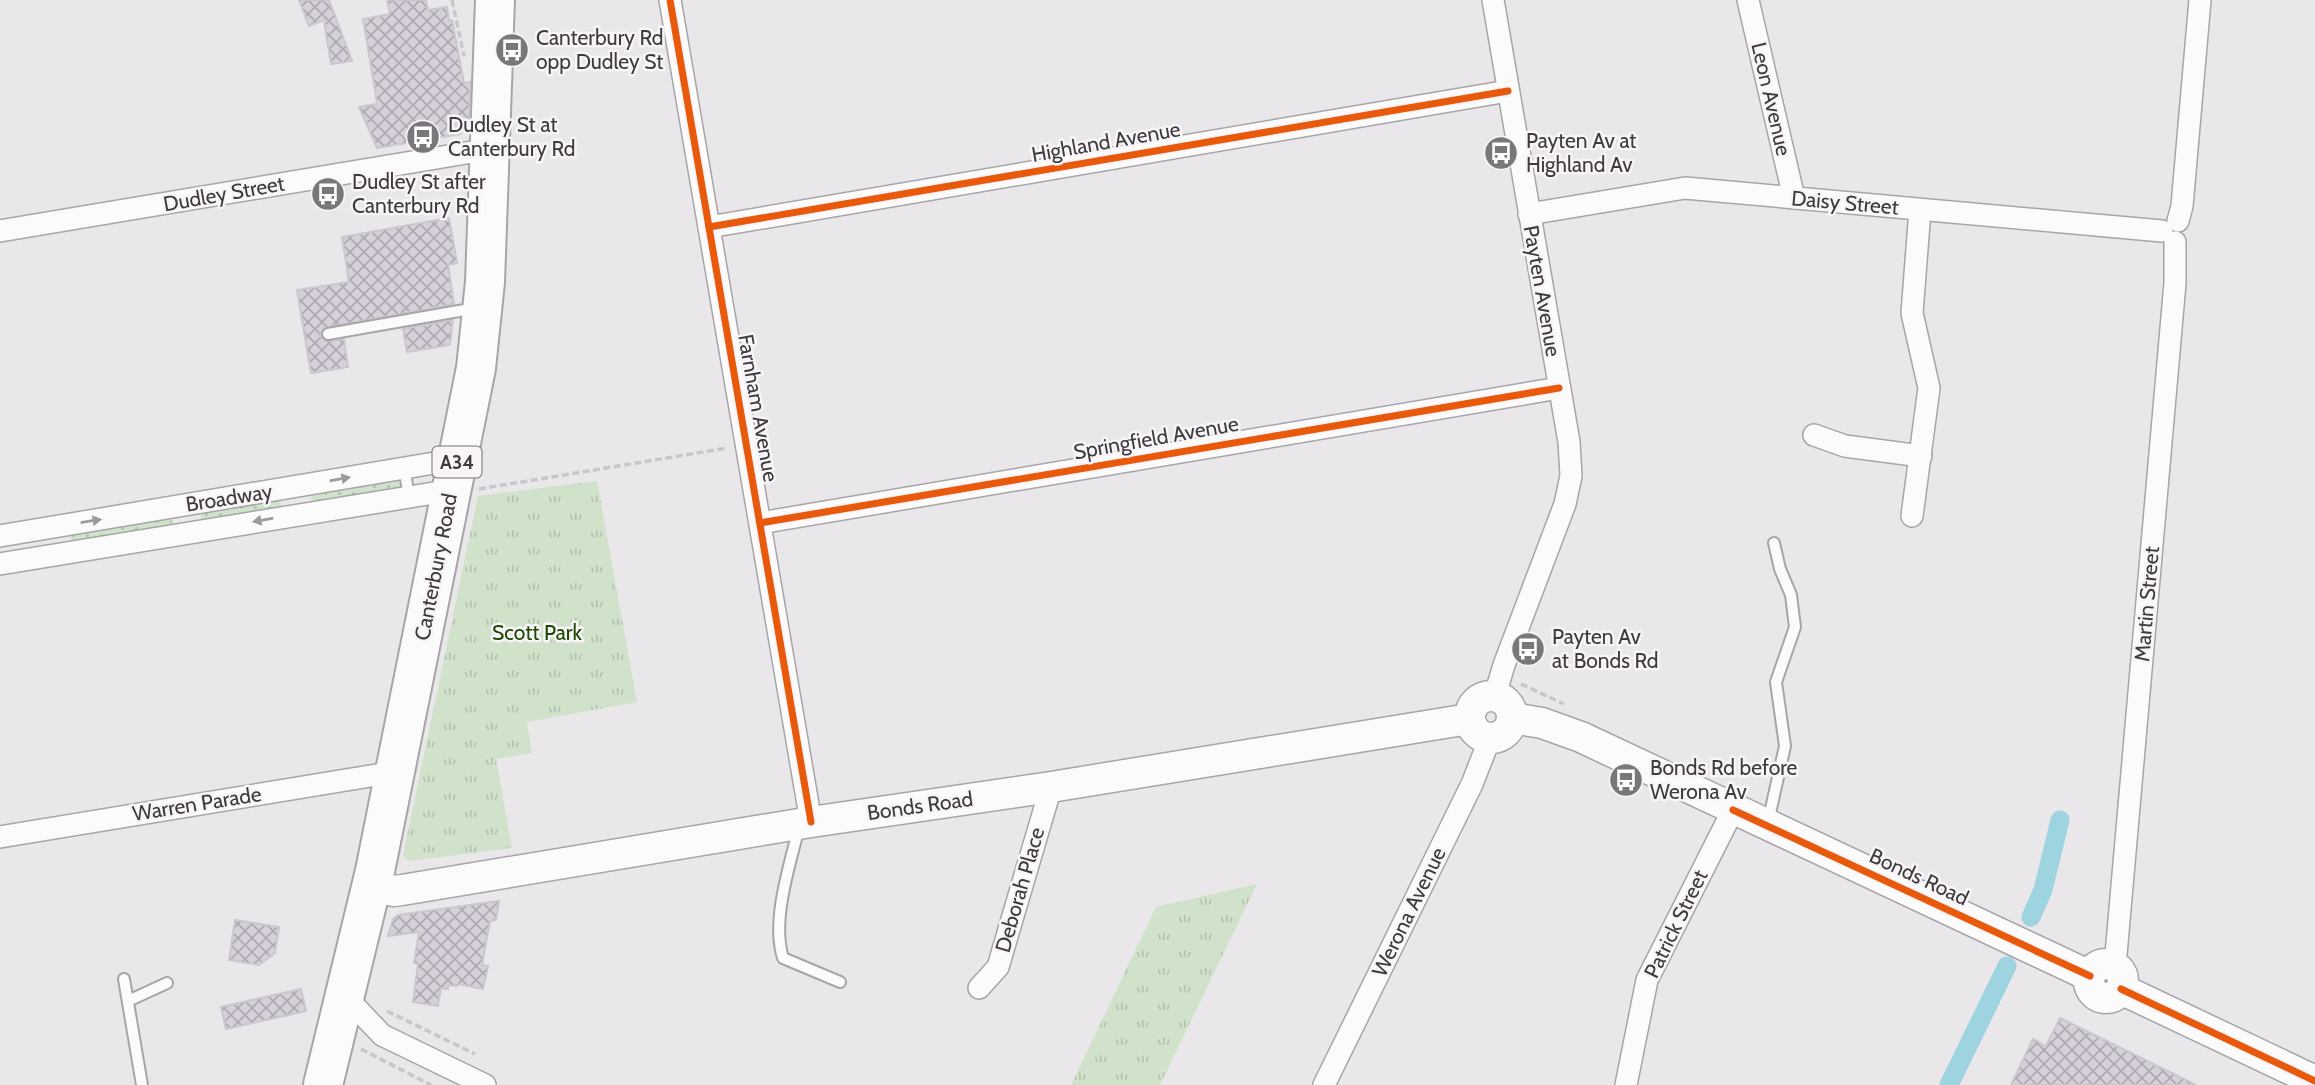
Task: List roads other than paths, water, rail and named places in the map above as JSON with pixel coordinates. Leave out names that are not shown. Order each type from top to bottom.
[{"type":"highway","name":"Canterbury Road","points":[[323,1085],[371,887],[462,480],[483,307],[495,0]]},
{"type":"main road","points":[[1482,697],[1504,707],[1507,730],[1503,734],[1480,729],[1472,706],[1476,701],[1482,697]]},
{"type":"main road","name":"Bonds Road","points":[[1504,707],[1581,737],[1767,826],[2109,977],[2315,1082]]},
{"type":"main road","name":"Bonds Road","points":[[371,887],[402,890],[805,823],[1051,786],[1480,729]]},
{"type":"street","name":"Farnham Avenue","points":[[670,0],[760,523],[805,823]]},
{"type":"street","name":"Payten Avenue","points":[[1493,0],[1571,462],[1569,492],[1504,665],[1504,707]]},
{"type":"street","name":"Leon Avenue","points":[[1748,0],[1794,198]]},
{"type":"street","name":"Martin Street","points":[[2109,977],[2175,284],[2172,231],[2182,206],[2200,0]]},
{"type":"street","name":"Highland Avenue","points":[[709,227],[1508,91]]},
{"type":"street","name":"Dudley Street","points":[[0,231],[490,149]]},
{"type":"street","name":"Daisy Street","points":[[1529,214],[1685,188],[2172,231]]},
{"type":"street","points":[[1912,516],[1929,387],[1912,313],[1920,210]]},
{"type":"street","name":"Springfield Avenue","points":[[760,523],[1559,388]]},
{"type":"street","points":[[1814,435],[1845,446],[1921,456]]},
{"type":"street","name":"Broadway","points":[[0,564],[59,554],[295,487],[404,467],[462,480]]},
{"type":"street","name":"Broadway","points":[[0,536],[55,527],[299,514],[410,497],[462,480]]},
{"type":"street","name":"Werona Avenue","points":[[1324,1085],[1472,784],[1480,729]]},
{"type":"street","name":"Warren Parade","points":[[0,837],[395,772]]},
{"type":"street","name":"Deborah Place","points":[[979,988],[998,967],[1051,786]]},
{"type":"street","name":"Patrick Street","points":[[1626,1085],[1647,980],[1733,810]]},
{"type":"street","points":[[345,996],[382,1035],[485,1085]]},
{"type":"lane","points":[[328,334],[483,307]]},
{"type":"lane","points":[[404,467],[410,497]]},
{"type":"lane","points":[[295,487],[299,514]]},
{"type":"lane","points":[[55,527],[59,554]]},
{"type":"lane","points":[[1767,826],[1785,746],[1776,682],[1794,627],[1791,595],[1780,569],[1774,544]]},
{"type":"lane","points":[[805,823],[783,895],[779,946],[783,958],[840,982]]},
{"type":"lane","points":[[124,979],[142,1085]]},
{"type":"lane","points":[[128,1001],[167,983]]},
{"type":"waterway","points":[[2031,917],[2043,890],[2060,820]]},
{"type":"waterway","points":[[1949,1085],[2007,966]]},
{"type":"place","name":"Canterbury Rd opp Dudley St","points":[[512,50]]},
{"type":"place","name":"Dudley St at Canterbury Rd","points":[[423,137]]},
{"type":"place","name":"Payten Av at Highland Av","points":[[1501,153]]},
{"type":"place","name":"Dudley St after Canterbury Rd","points":[[328,194]]},
{"type":"place","name":"Payten Av at Bonds Rd","points":[[1528,649]]},
{"type":"place","name":"Bonds Rd before Werona Av","points":[[1626,780]]},
{"type":"park label","name":"Scott Park","points":[[537,633]]}]
